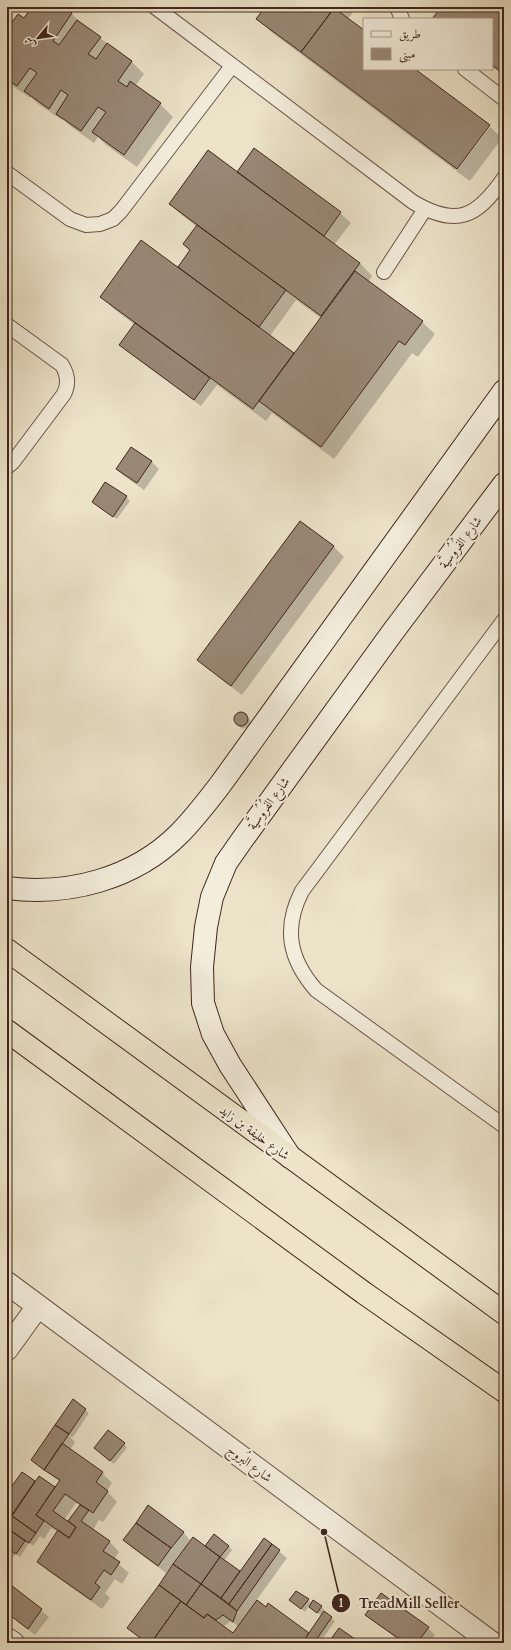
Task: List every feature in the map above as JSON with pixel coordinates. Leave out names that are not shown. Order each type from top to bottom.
[{"type":"highway","name":"شارع خليفة بن زايد","points":[[7,950],[504,1313]]},
{"type":"highway","points":[[7,1031],[364,1293],[504,1391]]},
{"type":"street","points":[[7,888],[44,891],[88,885],[121,873],[153,855],[178,835],[220,785],[504,391]]},
{"type":"street","name":"شارع الفُرُوسِيَّة","points":[[292,1159],[230,1065],[213,1034],[203,1003],[202,967],[212,897],[226,863],[242,840],[388,639],[504,484]]},
{"type":"street","name":"شارع البُروج","points":[[7,1284],[492,1643]]},
{"type":"street","points":[[7,1349],[38,1306]]},
{"type":"street","points":[[7,1639],[13,1643]]},
{"type":"lane","points":[[155,7],[425,209],[438,215],[452,217],[466,214],[479,208],[490,198],[504,178]]},
{"type":"lane","points":[[396,7],[402,18]]},
{"type":"lane","points":[[7,173],[70,219],[86,225],[100,224],[112,219],[121,211],[232,66]]},
{"type":"lane","points":[[465,70],[504,99]]},
{"type":"lane","points":[[384,272],[425,209]]},
{"type":"lane","points":[[7,324],[62,365],[68,379],[67,388],[64,394],[13,462],[7,467]]},
{"type":"lane","points":[[504,620],[302,891],[295,905],[291,934],[293,950],[298,964],[306,978],[316,990],[504,1126]]},
{"type":"building","points":[[32,7],[64,7],[72,13],[53,41],[59,45],[77,20],[101,37],[88,54],[96,59],[107,43],[132,61],[118,81],[127,87],[130,81],[161,103],[124,155],[92,132],[106,112],[98,107],[81,131],[56,114],[68,95],[61,90],[49,109],[24,91],[37,73],[30,68],[17,86],[7,79],[7,29],[18,14],[24,18]]},
{"type":"building","points":[[265,7],[335,7],[301,52],[256,19]]},
{"type":"building","points":[[441,7],[504,7],[504,74],[493,66],[493,18],[433,18]]},
{"type":"building","points":[[334,8],[363,29],[363,70],[416,70],[490,125],[457,169],[301,52]]},
{"type":"building","points":[[254,148],[341,212],[324,236],[237,172]]},
{"type":"building","points":[[208,150],[360,263],[321,316],[169,204]]},
{"type":"building","points":[[197,225],[286,290],[259,327],[178,267],[190,250],[183,244]]},
{"type":"building","points":[[141,240],[294,353],[253,409],[100,297]]},
{"type":"building","points":[[355,271],[423,321],[405,345],[399,341],[321,447],[259,401]]},
{"type":"building","points":[[135,323],[210,378],[194,400],[119,345]]},
{"type":"building","points":[[131,447],[152,461],[137,483],[116,469]]},
{"type":"building","points":[[105,482],[127,496],[113,517],[92,502]]},
{"type":"building","points":[[300,521],[334,546],[231,686],[197,660]]},
{"type":"building","points":[[241,712],[246,714],[248,719],[246,724],[241,726],[236,724],[234,719],[236,714]]},
{"type":"building","points":[[73,1399],[86,1409],[69,1434],[55,1425]]},
{"type":"building","points":[[55,1425],[69,1434],[44,1470],[31,1460]]},
{"type":"building","points":[[108,1430],[125,1443],[110,1461],[94,1448]]},
{"type":"building","points":[[62,1443],[103,1472],[96,1482],[108,1491],[93,1513],[65,1494],[53,1511],[76,1527],[69,1538],[36,1515],[60,1480],[44,1470]]},
{"type":"building","points":[[22,1472],[35,1481],[7,1522],[7,1493]]},
{"type":"building","points":[[39,1476],[55,1487],[36,1515],[44,1521],[36,1533],[12,1516]]},
{"type":"building","points":[[80,1505],[89,1510],[81,1521],[110,1541],[103,1551],[120,1562],[111,1575],[104,1570],[95,1583],[100,1587],[91,1600],[37,1562],[58,1530],[69,1538],[76,1527],[68,1521]]},
{"type":"building","points":[[148,1505],[184,1532],[171,1548],[136,1523]]},
{"type":"building","points":[[12,1516],[36,1533],[29,1543],[7,1528],[7,1522]]},
{"type":"building","points":[[136,1523],[171,1548],[158,1566],[123,1540]]},
{"type":"building","points":[[7,1528],[25,1541],[16,1554],[7,1548]]},
{"type":"building","points":[[214,1534],[229,1546],[220,1557],[205,1546]]},
{"type":"building","points":[[193,1537],[220,1557],[201,1584],[173,1564]]},
{"type":"building","points":[[264,1538],[272,1544],[229,1604],[221,1598]]},
{"type":"building","points":[[272,1544],[280,1550],[237,1611],[229,1604]]},
{"type":"building","points":[[220,1557],[240,1571],[221,1598],[201,1584]]},
{"type":"building","points":[[173,1564],[201,1584],[186,1605],[159,1585]]},
{"type":"building","points":[[7,1582],[42,1609],[28,1629],[7,1613]]},
{"type":"building","points":[[201,1584],[237,1611],[233,1622],[223,1615],[216,1620],[207,1614],[204,1618],[186,1605]]},
{"type":"building","points":[[159,1585],[181,1601],[151,1643],[147,1643],[127,1628]]},
{"type":"building","points":[[296,1591],[309,1599],[301,1609],[289,1600]]},
{"type":"building","points":[[381,1593],[429,1627],[417,1643],[405,1643],[365,1615]]},
{"type":"building","points":[[257,1600],[266,1607],[268,1603],[309,1633],[302,1643],[151,1643],[181,1601],[204,1618],[207,1614],[233,1633]]},
{"type":"building","points":[[313,1600],[322,1606],[317,1613],[309,1607]]},
{"type":"building","points":[[324,1611],[332,1617],[314,1643],[302,1643]]},
{"type":"building","points":[[339,1628],[355,1639],[352,1643],[328,1643]]},
{"type":"place","name":"TreadMill Seller","points":[[324,1532]]}]
